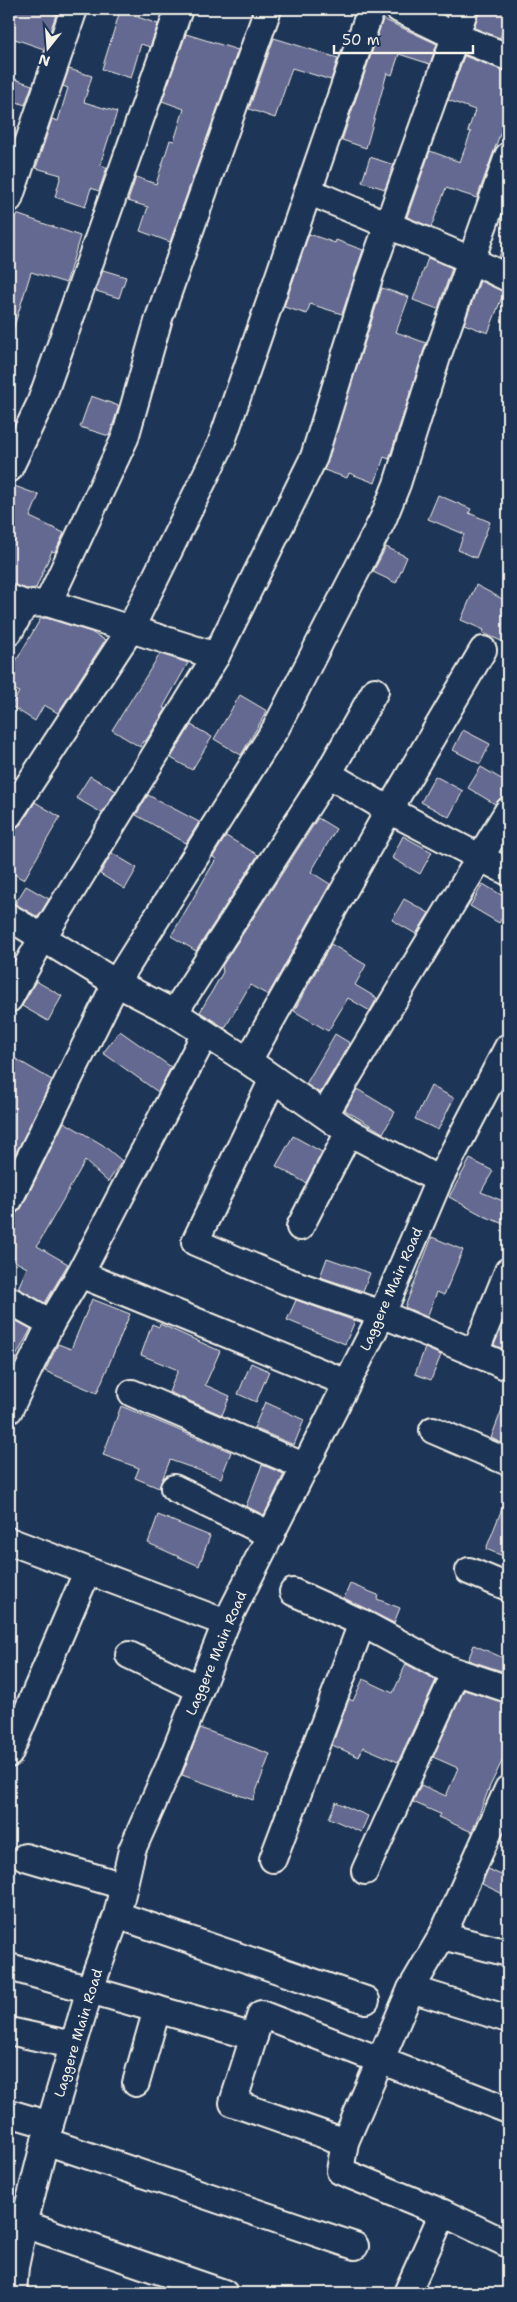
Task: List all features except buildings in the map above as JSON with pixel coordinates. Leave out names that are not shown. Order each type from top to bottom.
[{"type":"street","points":[[9,199],[74,9]]},
{"type":"street","points":[[9,469],[40,404],[179,9]]},
{"type":"street","points":[[9,632],[125,438],[159,318],[268,9]]},
{"type":"street","points":[[9,815],[130,630],[221,444],[370,9]]},
{"type":"street","points":[[399,9],[456,36],[508,57]]},
{"type":"street","points":[[9,999],[43,937],[216,656],[314,456],[369,278],[465,9]]},
{"type":"street","points":[[9,1200],[116,983],[276,728],[383,519],[397,484],[437,356],[508,156]]},
{"type":"street","points":[[308,191],[471,260],[508,278]]},
{"type":"street","points":[[27,602],[216,656]]},
{"type":"street","points":[[248,1061],[389,810],[482,650]]},
{"type":"street","points":[[174,1013],[328,774],[375,691]]},
{"type":"street","points":[[328,774],[389,810],[508,872]]},
{"type":"street","points":[[324,1114],[508,811]]},
{"type":"street","points":[[9,917],[116,983],[174,1013],[248,1061],[349,1132],[439,1180]]},
{"type":"street","points":[[9,1410],[51,1323],[80,1274],[205,1034]]},
{"type":"street","name":"Laggere Main Road","points":[[13,2293],[16,2223],[47,2133],[90,1989],[117,1915],[132,1850],[169,1767],[226,1623],[382,1314],[439,1180],[508,1047]]},
{"type":"street","points":[[273,1079],[195,1242],[286,1281],[382,1314],[508,1367]]},
{"type":"street","points":[[300,1227],[349,1132]]},
{"type":"street","points":[[475,1353],[508,1272]]},
{"type":"street","points":[[80,1274],[347,1382]]},
{"type":"street","points":[[9,1300],[51,1323]]},
{"type":"street","points":[[132,1393],[306,1467]]},
{"type":"street","points":[[433,1430],[508,1462]]},
{"type":"street","points":[[174,1488],[271,1536]]},
{"type":"street","points":[[9,1541],[226,1623]]},
{"type":"street","points":[[469,1570],[508,1586]]},
{"type":"street","points":[[9,1754],[87,1572]]},
{"type":"street","points":[[293,1592],[362,1623],[445,1668],[508,1689]]},
{"type":"street","points":[[274,1860],[362,1623]]},
{"type":"street","points":[[129,1656],[200,1689]]},
{"type":"street","points":[[365,1871],[456,1672]]},
{"type":"street","points":[[508,1789],[442,1936],[411,1989],[345,2142],[340,2170],[508,2244]]},
{"type":"street","points":[[25,1857],[124,1886]]},
{"type":"street","points":[[117,1915],[366,2000]]},
{"type":"street","points":[[442,1936],[508,1954]]},
{"type":"street","points":[[13,1968],[254,2037]]},
{"type":"street","points":[[411,1989],[508,2019]]},
{"type":"street","points":[[136,2082],[157,2009]]},
{"type":"street","points":[[345,2142],[233,2102],[261,2014],[508,2110]]},
{"type":"street","points":[[9,2031],[73,2045]]},
{"type":"street","points":[[9,2113],[47,2133],[355,2246]]},
{"type":"street","points":[[407,2293],[443,2214]]},
{"type":"street","points":[[16,2223],[224,2293]]}]
